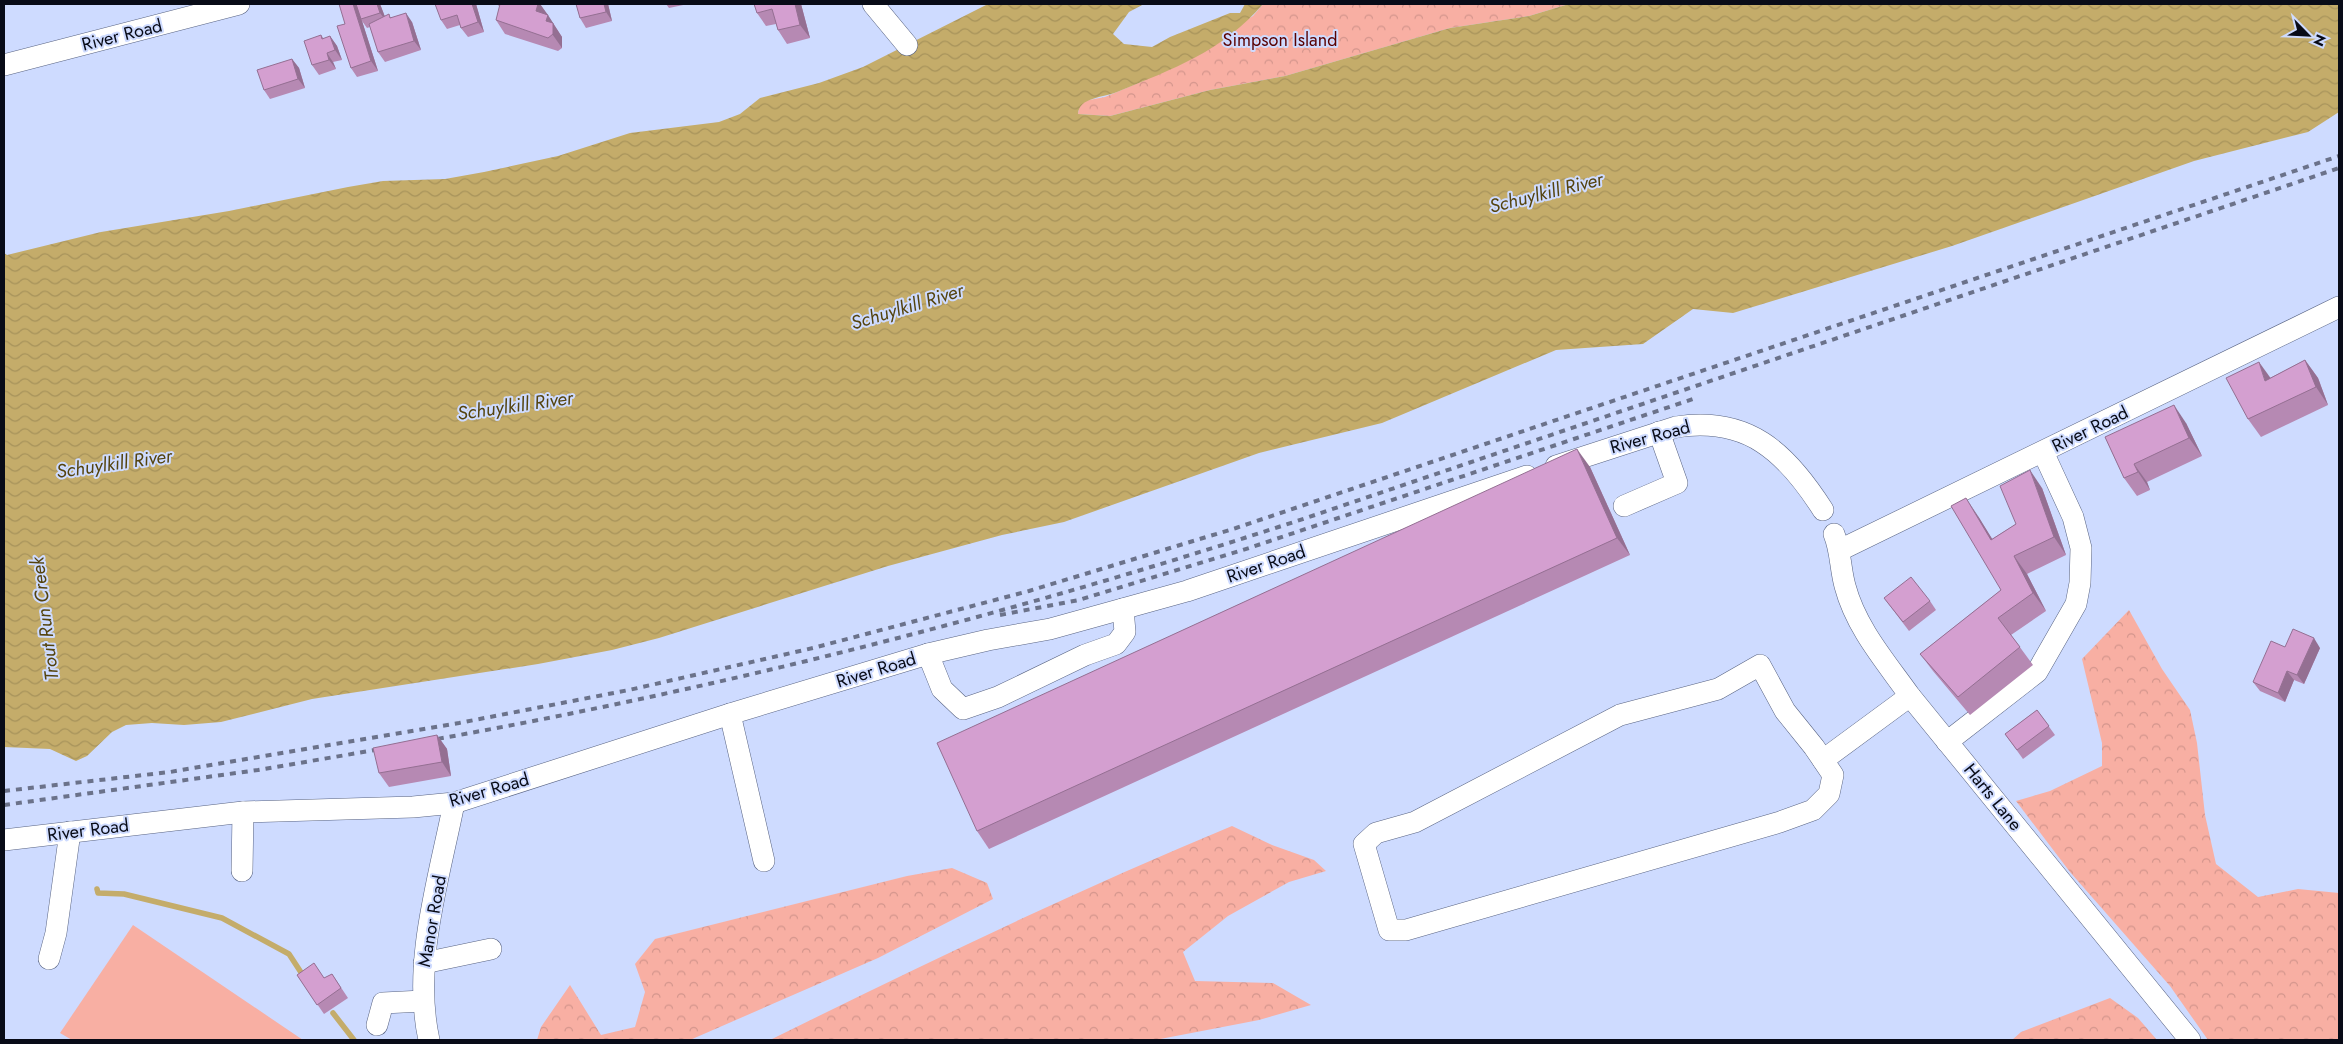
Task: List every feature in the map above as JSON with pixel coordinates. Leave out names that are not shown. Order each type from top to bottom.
[{"type":"street","name":"River Road","points":[[4,64],[239,4]]},
{"type":"street","points":[[873,4],[907,45]]},
{"type":"street","name":"River Road","points":[[1837,542],[2043,452],[2339,308]]},
{"type":"street","name":"River Road","points":[[4,840],[243,812],[413,807],[454,802],[730,714],[928,654],[988,640],[1050,629],[1187,591],[1659,432],[1696,424],[1717,424],[1732,428],[1753,436],[1773,448],[1810,490],[1823,510]]},
{"type":"street","points":[[1624,506],[1677,483],[1659,432]]},
{"type":"street","points":[[1947,742],[2037,672],[2076,604],[2080,583],[2080,548],[2073,517],[2043,452]]},
{"type":"street","name":"Harts Lane","points":[[1837,542],[1845,586],[1855,614],[1870,640],[1910,696],[2190,1040]]},
{"type":"street","points":[[928,654],[935,677],[942,689],[953,701],[963,708],[998,697],[1085,655],[1116,644],[1125,632],[1123,609]]},
{"type":"street","points":[[1760,665],[1785,711],[1823,760],[1833,775],[1829,794],[1813,810],[1780,822],[1406,930],[1389,930],[1364,844],[1376,833],[1415,822],[1620,715],[1718,689],[1760,665]]},
{"type":"street","points":[[1823,760],[1910,696]]},
{"type":"street","points":[[730,714],[764,861]]},
{"type":"street","name":"Manor Road","points":[[429,1040],[423,1000],[424,963],[454,802]]},
{"type":"street","points":[[242,871],[243,812]]},
{"type":"street","points":[[49,959],[56,933],[70,832]]},
{"type":"street","points":[[424,963],[492,949]]},
{"type":"street","points":[[377,1025],[384,1003],[423,1000]]},
{"type":"green space","name":"Simpson Island","points":[[1263,4],[1569,4],[1529,16],[1450,28],[1285,76],[1210,90],[1110,116],[1078,114],[1079,107],[1084,101],[1105,97],[1143,81],[1253,16]]},
{"type":"green space","points":[[2129,610],[2162,669],[2190,710],[2197,743],[2205,815],[2216,864],[2258,897],[2298,889],[2339,893],[2339,1040],[2208,1040],[2170,986],[2070,872],[2016,801],[2050,791],[2102,766],[2102,743],[2082,659]]},
{"type":"green space","points":[[1232,826],[1272,845],[1314,860],[1326,871],[1289,882],[1228,916],[1183,952],[1195,981],[1273,983],[1311,1005],[1259,1020],[1155,1040],[770,1040],[999,929],[1115,876]]},
{"type":"green space","points":[[952,868],[987,883],[993,899],[878,958],[690,1040],[537,1040],[541,1027],[570,985],[601,1035],[635,1027],[645,992],[635,964],[655,939],[907,876]]},
{"type":"green space","points":[[133,925],[303,1040],[72,1040],[60,1033]]},
{"type":"green space","points":[[2110,998],[2138,1018],[2157,1040],[2012,1040],[2021,1032]]},
{"type":"water","name":"Schuylkill River","points":[[988,4],[1144,4],[1129,12],[1113,34],[1124,44],[1152,47],[1170,37],[1230,13],[1240,13],[1245,4],[1263,4],[1231,34],[1196,57],[1117,92],[1087,101],[1079,108],[1078,114],[1110,116],[1210,90],[1285,76],[1450,28],[1529,16],[1569,4],[2339,4],[2339,112],[2308,132],[2194,161],[1952,246],[1779,299],[1733,313],[1693,309],[1643,344],[1556,350],[1382,423],[1259,453],[1064,522],[1002,535],[888,566],[659,638],[612,650],[538,664],[312,699],[221,722],[184,725],[152,723],[126,725],[112,732],[87,756],[76,761],[50,749],[4,747],[4,253],[7,255],[101,232],[229,211],[383,181],[445,179],[484,172],[558,156],[630,133],[719,122],[740,114],[760,98],[819,83],[863,67]]},
{"type":"building","points":[[339,4],[353,4],[371,61],[351,68],[337,26],[345,24]]},
{"type":"building","points":[[356,4],[377,4],[380,13],[361,19]]},
{"type":"building","points":[[435,4],[472,4],[478,22],[461,28],[457,15],[441,20]]},
{"type":"building","points":[[500,4],[538,4],[536,11],[548,15],[546,21],[553,23],[553,34],[548,38],[496,20]]},
{"type":"building","points":[[576,4],[604,4],[606,12],[580,18]]},
{"type":"building","points":[[754,4],[795,4],[800,25],[778,30],[772,9],[757,13]]},
{"type":"building","points":[[406,13],[414,41],[378,52],[369,24],[389,14],[390,18]]},
{"type":"building","points":[[321,35],[322,39],[330,36],[335,50],[327,53],[329,60],[312,65],[304,41]]},
{"type":"building","points":[[292,59],[298,79],[264,90],[257,70]]},
{"type":"building","points":[[2305,360],[2316,387],[2248,419],[2226,378],[2259,362],[2265,381]]},
{"type":"building","points":[[2174,405],[2189,438],[2134,464],[2138,472],[2124,478],[2105,437]]},
{"type":"building","points":[[1577,449],[1617,538],[977,831],[937,743]]},
{"type":"building","points":[[2030,470],[2054,537],[2014,556],[2033,593],[1998,618],[2020,647],[1958,697],[1920,654],[2001,590],[1951,506],[1966,498],[1991,540],[2016,524],[2000,486]]},
{"type":"building","points":[[1911,577],[1930,601],[1903,622],[1884,598]]},
{"type":"building","points":[[2293,629],[2314,638],[2297,675],[2287,671],[2278,693],[2253,682],[2271,641],[2285,647]]},
{"type":"building","points":[[2037,710],[2049,726],[2017,750],[2005,734]]},
{"type":"building","points":[[437,735],[442,762],[379,773],[373,748]]},
{"type":"building","points":[[314,963],[324,978],[332,974],[341,988],[317,1005],[297,975]]},
{"type":"waterway","name":"Trout Run Creek","points":[[97,889],[98,893],[124,894],[222,918],[289,954],[304,977]]},
{"type":"waterway","name":"Trout Run Creek","points":[[333,1013],[354,1040]]},
{"type":"railway","points":[[4,791],[170,772],[459,723],[629,690],[813,648],[1029,591],[1236,528],[2339,156]]},
{"type":"railway","points":[[426,741],[650,697],[761,672],[872,645],[1092,585],[1309,517],[2339,168]]},
{"type":"railway","points":[[1000,615],[1079,600],[1249,548],[1696,398]]},
{"type":"railway","points":[[4,805],[258,770],[387,748]]}]
